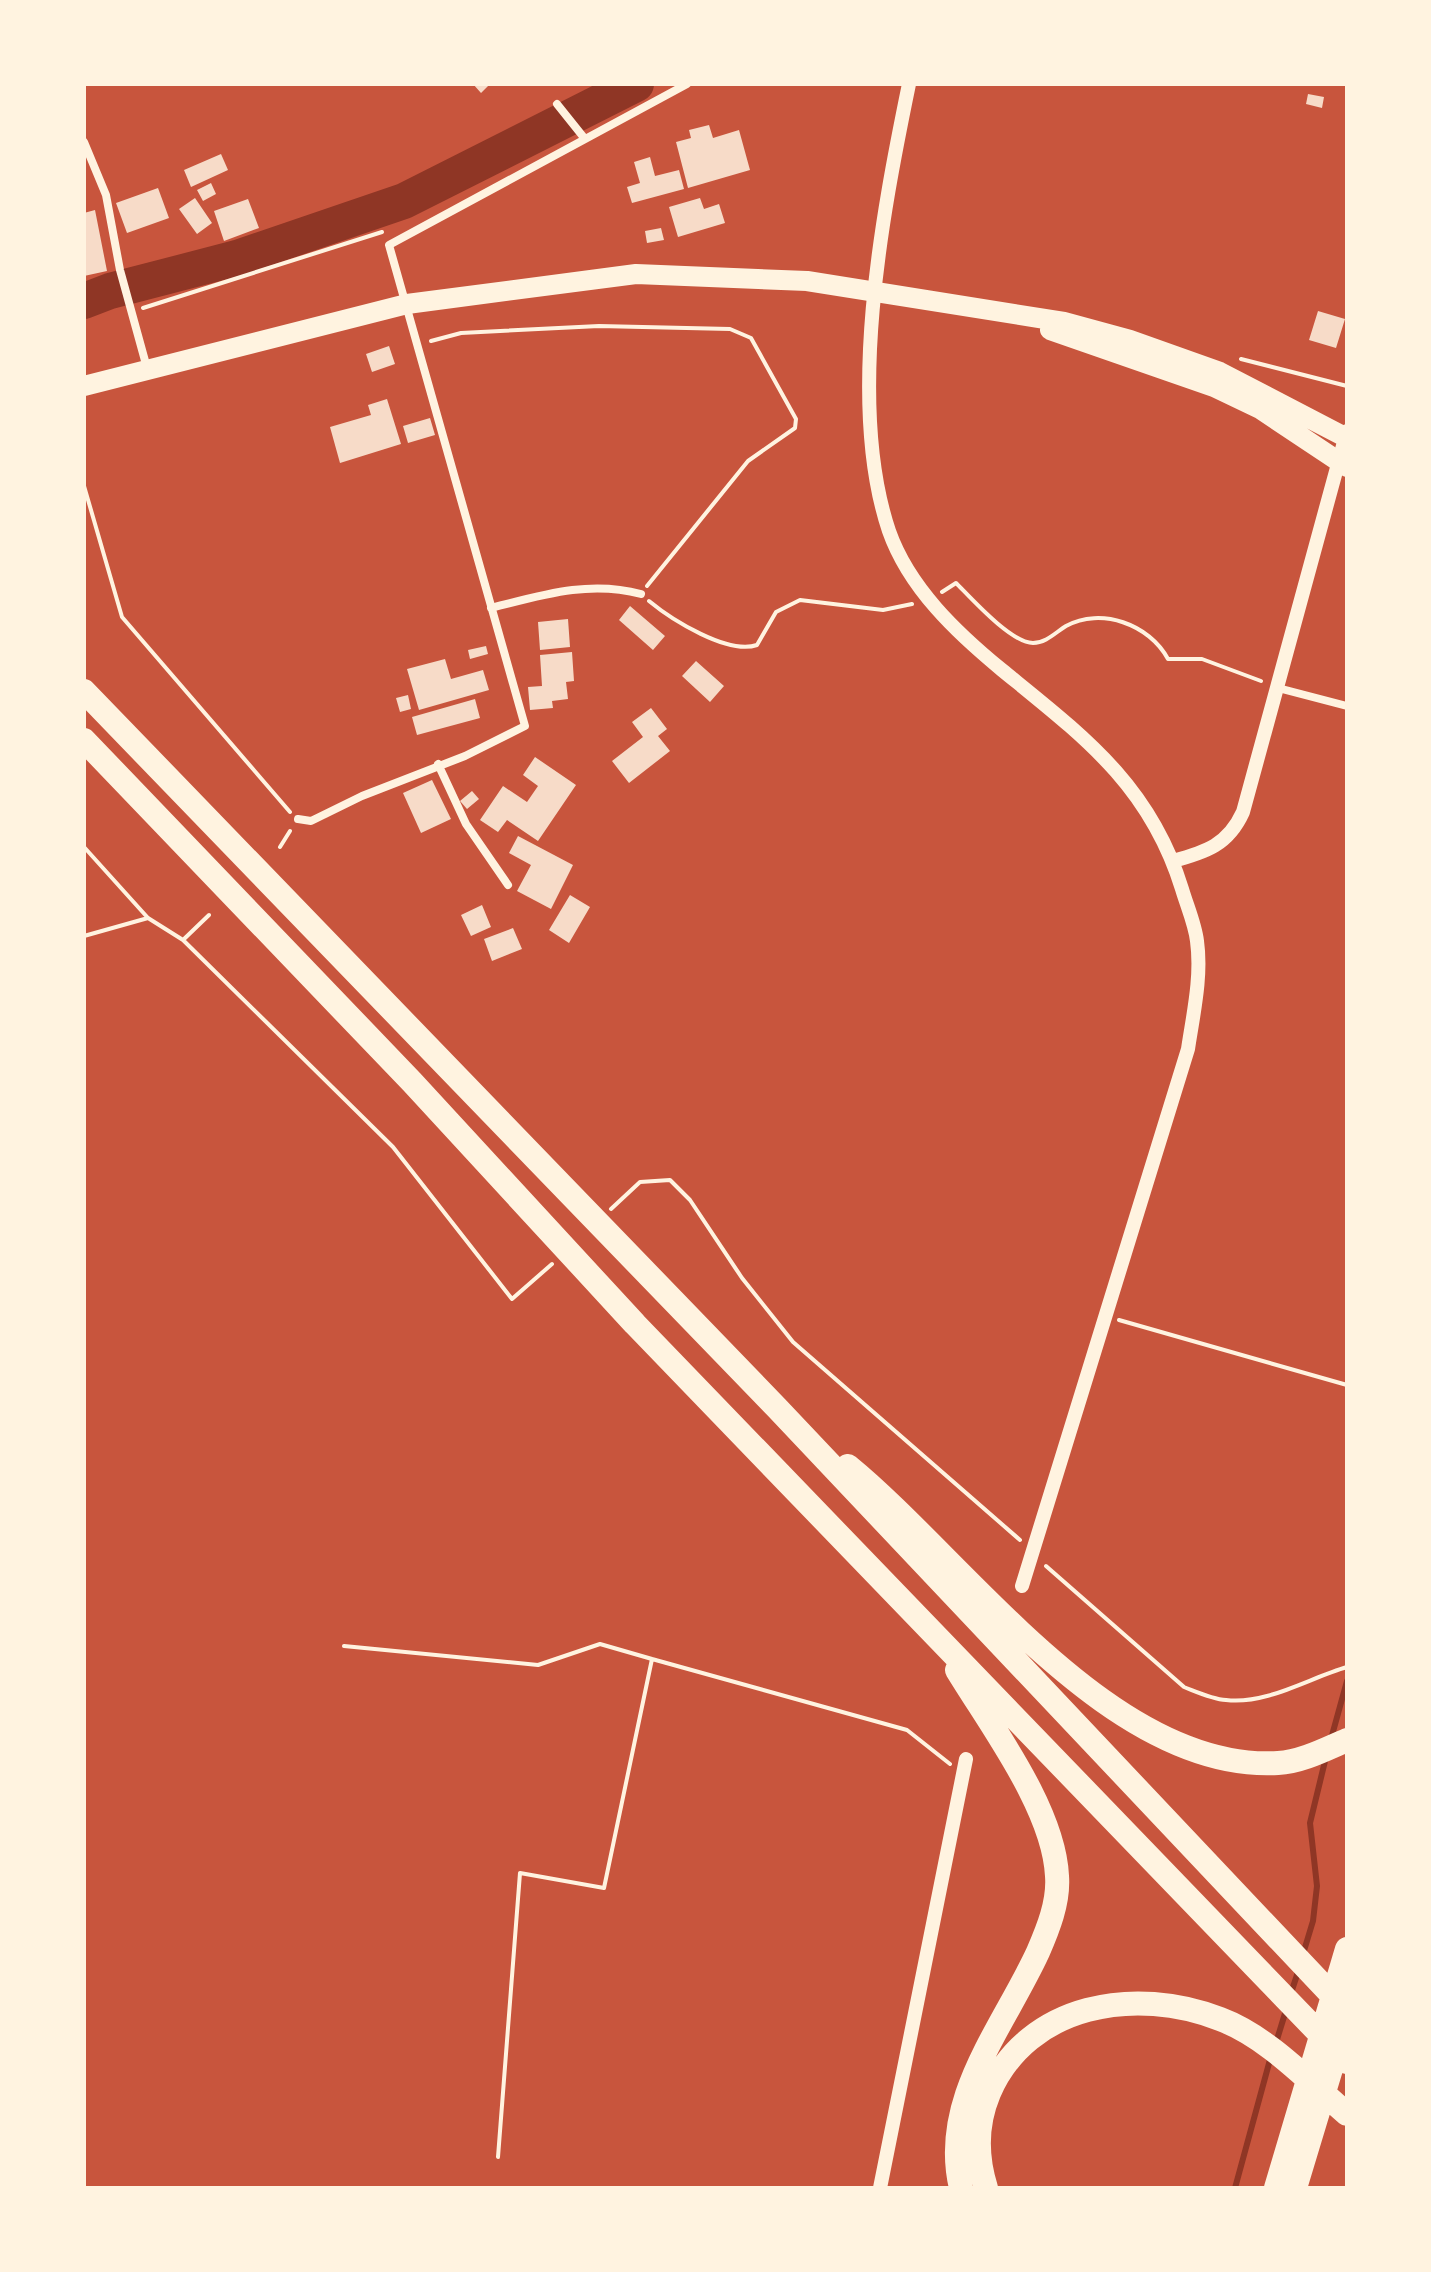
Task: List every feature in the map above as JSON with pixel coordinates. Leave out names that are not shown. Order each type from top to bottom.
[{"type":"highway","points":[[84,691],[777,1408],[1347,2013],[1295,2188]]},
{"type":"highway","points":[[84,740],[412,1082],[635,1324],[1347,2062]]},
{"type":"highway","points":[[777,1408],[882,1494],[1057,1665],[1120,1713],[1178,1746],[1278,1763],[1314,1754],[1347,1740]]},
{"type":"highway","points":[[934,1632],[1017,1764],[1046,1833],[1057,1876],[1050,1925],[1028,1974],[976,2067],[958,2122],[955,2162],[961,2188]]},
{"type":"highway","points":[[1276,2188],[1347,1949]]},
{"type":"highway","points":[[986,2188],[979,2165],[981,2112],[998,2071],[1030,2036],[1064,2016],[1107,2004],[1166,2002],[1221,2019],[1258,2040],[1347,2114]]},
{"type":"main road","points":[[84,386],[407,304],[636,274],[807,281],[1064,322],[1145,345],[1220,372],[1347,438]]},
{"type":"main road","points":[[1006,312],[1062,335],[1214,387],[1260,409],[1347,467]]},
{"type":"street","points":[[298,819],[311,821],[438,764],[465,756],[525,726],[389,245],[687,84]]},
{"type":"street","points":[[909,84],[891,174],[876,291],[868,421],[875,480],[890,534],[930,601],[975,647],[1107,758],[1155,822],[1173,861],[1197,942],[1196,998],[1188,1049],[1022,1586]]},
{"type":"street","points":[[557,104],[585,139]]},
{"type":"street","points":[[84,142],[106,195],[120,270],[147,368]]},
{"type":"street","points":[[1173,861],[1212,849],[1234,832],[1278,688],[1347,431]]},
{"type":"street","points":[[491,608],[571,588],[613,586],[641,594]]},
{"type":"street","points":[[1278,688],[1347,706]]},
{"type":"street","points":[[438,764],[466,824],[508,885]]},
{"type":"street","points":[[880,2188],[964,1766]]},
{"type":"path","points":[[133,311],[391,230]]},
{"type":"path","points":[[418,345],[461,333],[599,326],[730,329],[751,338],[796,419],[795,428],[748,461],[641,594],[662,612],[698,632],[745,649],[757,645],[776,612],[800,600],[883,610],[930,601],[956,583],[1010,632],[1031,644],[1043,641],[1078,621],[1103,616],[1134,627],[1161,647],[1168,659],[1202,659],[1278,688]]},
{"type":"path","points":[[84,486],[122,617],[235,752],[298,819],[280,847]]},
{"type":"path","points":[[84,847],[148,918],[183,940],[393,1147],[512,1299],[521,1293]]},
{"type":"path","points":[[183,940],[209,915]]},
{"type":"path","points":[[84,936],[148,918]]},
{"type":"path","points":[[640,1182],[670,1180],[690,1200],[742,1278],[793,1342],[1033,1551],[1060,1582],[1184,1687],[1224,1700],[1240,1701],[1346,1668]]},
{"type":"path","points":[[1105,1316],[1347,1385]]},
{"type":"path","points":[[344,1646],[538,1665],[600,1644],[907,1730],[964,1766]]},
{"type":"path","points":[[498,2157],[520,1873],[604,1888],[652,1659]]},
{"type":"building","points":[[473,84],[490,84],[481,93]]},
{"type":"building","points":[[1308,94],[1324,97],[1322,108],[1306,104]]},
{"type":"building","points":[[709,125],[713,138],[739,130],[750,170],[688,188],[676,142],[691,138],[689,130]]},
{"type":"building","points":[[221,154],[228,170],[191,187],[184,170]]},
{"type":"building","points":[[650,157],[655,176],[679,170],[684,189],[632,203],[627,187],[640,183],[634,162]]},
{"type":"building","points":[[211,183],[216,194],[203,201],[197,190]]},
{"type":"building","points":[[158,188],[169,218],[127,233],[116,203]]},
{"type":"building","points":[[195,198],[212,223],[197,234],[179,209]]},
{"type":"building","points":[[700,198],[704,209],[719,204],[725,223],[678,237],[669,207]]},
{"type":"building","points":[[248,199],[259,228],[224,241],[214,211]]},
{"type":"building","points":[[95,210],[107,271],[84,276],[84,213]]},
{"type":"building","points":[[661,228],[664,240],[647,243],[645,231]]},
{"type":"building","points":[[1318,311],[1345,319],[1336,348],[1309,340]]},
{"type":"building","points":[[389,346],[395,364],[372,372],[366,354]]},
{"type":"building","points":[[387,399],[401,444],[340,463],[330,427],[371,415],[368,405]]},
{"type":"building","points":[[430,418],[435,435],[408,443],[403,426]]},
{"type":"building","points":[[630,606],[665,636],[653,650],[619,620]]},
{"type":"building","points":[[568,619],[570,647],[540,650],[538,622]]},
{"type":"building","points":[[486,646],[488,654],[470,659],[468,650]]},
{"type":"building","points":[[572,652],[574,681],[566,682],[568,699],[552,701],[553,708],[530,710],[528,687],[542,686],[540,655]]},
{"type":"building","points":[[445,659],[451,679],[483,670],[489,690],[419,710],[407,669]]},
{"type":"building","points":[[696,661],[724,686],[710,702],[682,676]]},
{"type":"building","points":[[408,695],[411,709],[400,712],[396,698]]},
{"type":"building","points":[[475,699],[480,718],[417,735],[412,717]]},
{"type":"building","points":[[651,708],[667,729],[658,736],[670,751],[629,783],[612,761],[643,737],[632,722]]},
{"type":"building","points":[[535,757],[576,785],[538,841],[507,820],[498,832],[480,820],[503,786],[527,802],[538,786],[523,775]]},
{"type":"building","points":[[432,780],[451,819],[421,833],[403,793]]},
{"type":"building","points":[[472,791],[479,799],[467,809],[460,801]]},
{"type":"building","points":[[518,836],[573,865],[551,909],[517,891],[531,865],[509,853]]},
{"type":"building","points":[[570,895],[590,907],[569,943],[549,930]]},
{"type":"building","points":[[482,905],[491,927],[471,936],[461,915]]},
{"type":"building","points":[[513,928],[522,949],[492,961],[484,939]]},
{"type":"waterway","points":[[84,301],[110,291],[237,258],[404,201],[636,84]]},
{"type":"waterway","points":[[1331,1739],[1347,1681]]},
{"type":"waterway","points":[[1303,1954],[1313,1921],[1317,1886],[1310,1823],[1326,1757]]},
{"type":"waterway","points":[[1290,1996],[1299,1969]]},
{"type":"waterway","points":[[1275,2046],[1287,2007]]},
{"type":"waterway","points":[[1235,2188],[1271,2056]]}]
